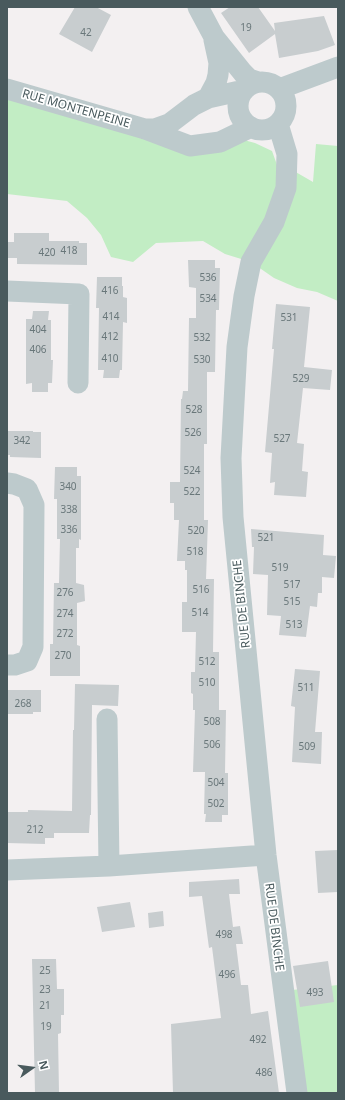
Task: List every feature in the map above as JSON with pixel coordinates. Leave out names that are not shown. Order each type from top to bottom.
[{"type":"street","points":[[198,7],[214,37],[249,79],[251,86]]},
{"type":"street","points":[[208,98],[216,83],[219,63],[214,37]]},
{"type":"street","points":[[279,89],[338,67]]},
{"type":"street","points":[[266,82],[279,89],[286,103],[283,118],[278,124],[265,130],[257,130],[244,122],[238,107],[241,94],[251,86],[266,82]]},
{"type":"street","name":"RUE MONTENPEINE","points":[[145,129],[155,129],[169,124],[194,105],[208,98],[251,86]]},
{"type":"street","name":"RUE MONTENPEINE","points":[[7,89],[145,129],[190,146],[220,142],[250,127]]},
{"type":"street","name":"RUE DE BINCHE","points":[[278,124],[287,154],[286,188],[274,222],[251,262],[244,296],[237,347],[231,458],[233,516],[266,855],[297,1093]]},
{"type":"street","points":[[7,291],[79,294],[78,383]]},
{"type":"street","points":[[7,483],[27,489],[34,505],[32,647],[27,660],[15,665],[7,665]]},
{"type":"street","points":[[107,719],[109,866]]},
{"type":"street","points":[[7,870],[109,866],[266,855]]},
{"type":"green space","points":[[7,89],[190,146],[240,139],[255,143],[272,151],[285,187],[287,167],[313,182],[316,144],[338,146],[338,301],[317,292],[297,288],[274,278],[251,262],[225,254],[203,241],[156,243],[133,262],[111,257],[101,235],[87,218],[67,201],[7,194]]},
{"type":"green space","points":[[338,985],[338,1093],[297,1093],[283,991]]},
{"type":"building","points":[[75,7],[96,7],[111,15],[92,52],[59,34]]},
{"type":"building","points":[[230,7],[258,7],[275,31],[274,23],[324,16],[335,45],[318,51],[279,58],[275,34],[249,53],[221,13]]},
{"type":"building","points":[[14,233],[49,233],[49,241],[79,241],[79,243],[87,243],[87,265],[17,264],[17,258],[7,258],[7,242],[14,242]]},
{"type":"building","points":[[188,260],[215,260],[215,268],[220,268],[219,310],[216,310],[215,372],[207,372],[207,444],[204,444],[204,520],[208,520],[206,579],[214,579],[213,652],[219,652],[219,710],[226,710],[225,773],[228,773],[228,815],[222,815],[222,822],[205,822],[205,772],[193,772],[195,710],[193,710],[193,694],[191,693],[191,672],[195,672],[196,632],[182,632],[182,602],[187,602],[187,570],[185,570],[185,561],[177,561],[179,520],[174,520],[174,503],[170,503],[170,482],[180,482],[181,399],[183,391],[188,391],[189,318],[196,318],[196,288],[189,287]]},
{"type":"building","points":[[97,277],[122,277],[123,297],[127,298],[127,323],[123,322],[122,370],[120,370],[119,378],[103,378],[104,370],[98,370],[99,308],[96,308]]},
{"type":"building","points":[[276,304],[310,307],[304,367],[332,370],[330,390],[303,388],[297,443],[304,444],[302,471],[308,472],[306,497],[274,495],[275,482],[270,483],[272,453],[265,452],[274,349],[272,349]]},
{"type":"building","points":[[33,311],[49,311],[48,320],[51,320],[51,360],[53,360],[52,383],[48,383],[48,392],[32,392],[32,383],[26,384],[26,319],[32,319]]},
{"type":"building","points":[[7,431],[41,432],[41,458],[10,457],[10,455],[7,455]]},
{"type":"building","points":[[55,467],[77,467],[77,476],[81,476],[81,540],[79,539],[79,548],[76,548],[76,583],[84,585],[85,601],[77,603],[77,645],[80,646],[80,676],[50,676],[50,644],[53,644],[54,583],[59,583],[60,539],[57,539],[57,499],[54,499]]},
{"type":"building","points":[[251,529],[324,535],[323,555],[336,556],[334,578],[322,577],[322,593],[318,593],[317,607],[310,606],[306,637],[279,635],[281,616],[267,615],[268,575],[253,574],[254,547],[252,547]]},
{"type":"building","points":[[295,669],[320,671],[315,732],[322,732],[321,764],[292,762],[295,707],[291,706]]},
{"type":"building","points":[[75,684],[119,685],[118,706],[92,705],[91,815],[89,833],[54,833],[54,838],[45,838],[45,844],[7,843],[7,812],[28,812],[28,810],[72,811]]},
{"type":"building","points":[[7,690],[41,690],[41,712],[33,712],[33,714],[7,714]]},
{"type":"building","points":[[338,850],[338,892],[318,893],[315,851]]},
{"type":"building","points":[[239,879],[240,894],[229,894],[233,927],[240,926],[243,944],[236,944],[241,985],[248,985],[251,1014],[268,1011],[279,1093],[173,1093],[171,1024],[221,1018],[212,947],[209,948],[202,896],[189,897],[189,882]]},
{"type":"building","points":[[130,902],[135,927],[102,932],[97,907]]},
{"type":"building","points":[[163,911],[164,926],[149,928],[148,913]]},
{"type":"building","points":[[32,959],[56,959],[57,989],[64,989],[64,1015],[61,1015],[61,1033],[58,1034],[59,1093],[35,1093]]},
{"type":"building","points":[[328,961],[334,1002],[300,1007],[293,966]]}]
